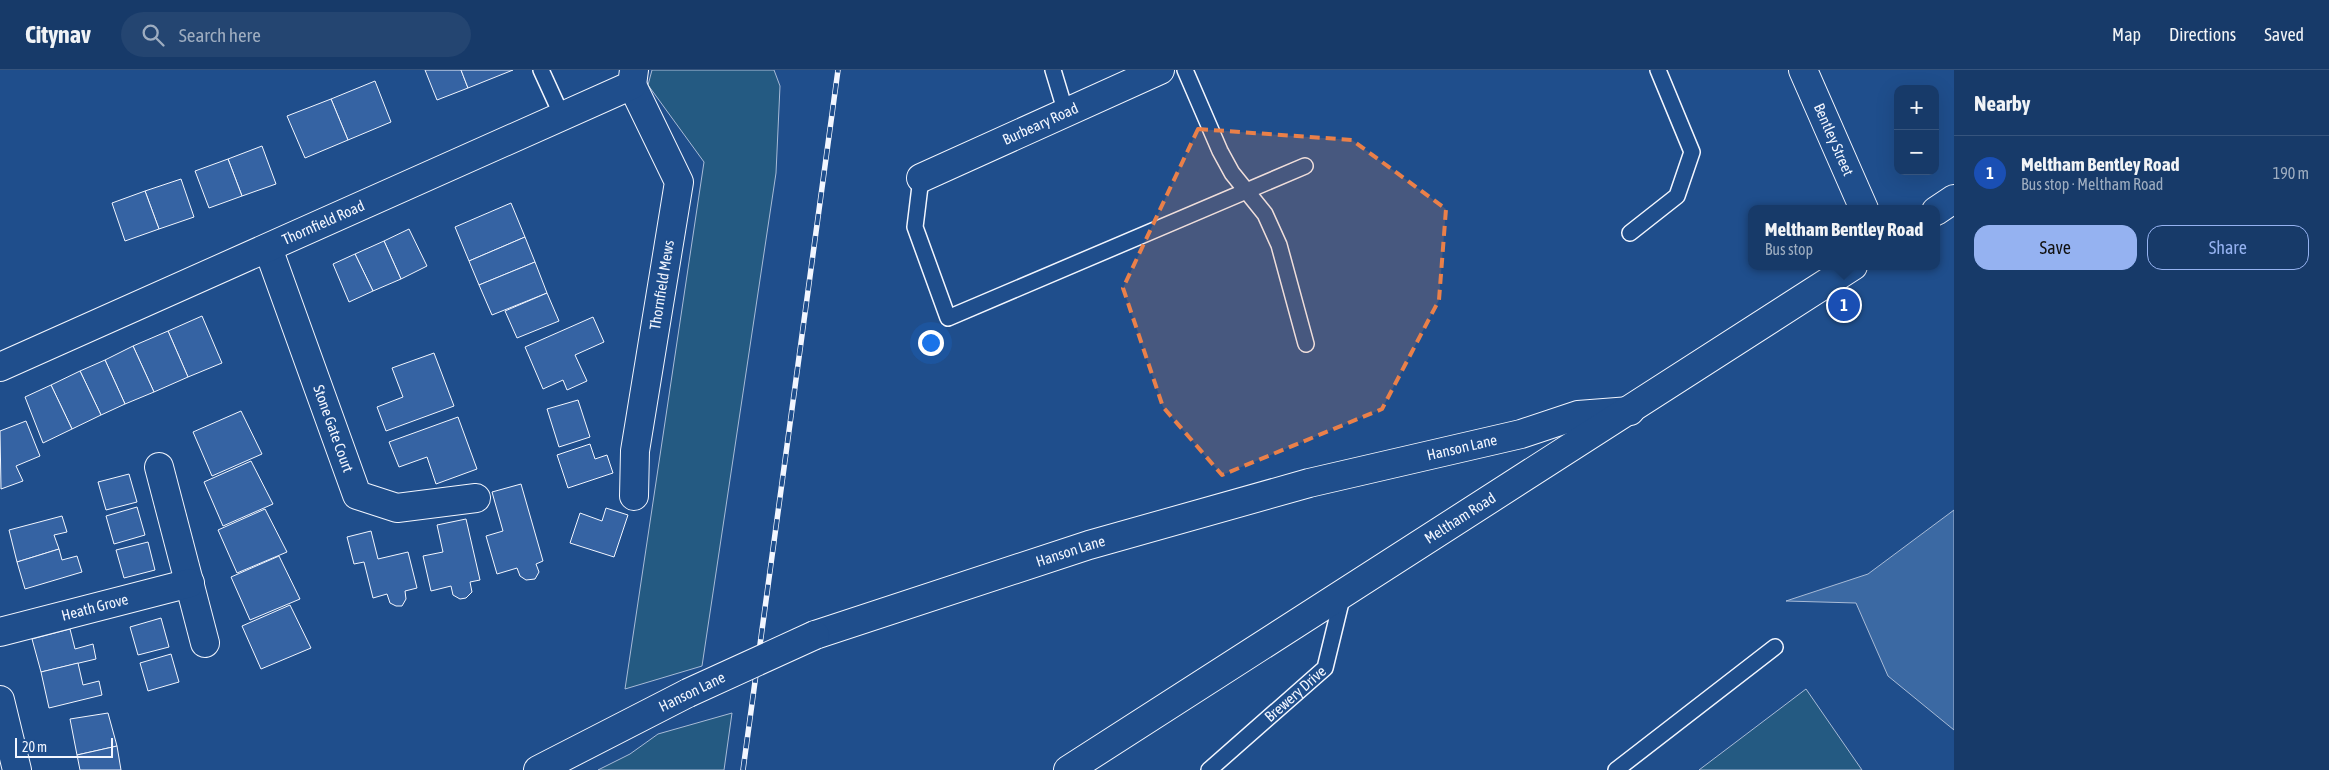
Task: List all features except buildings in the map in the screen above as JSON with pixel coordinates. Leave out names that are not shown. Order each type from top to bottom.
[{"type":"street","name":"Burbeary Road","points":[[921,178],[1160,70]]},
{"type":"street","name":"Bentley Street","points":[[1803,70],[1862,205]]},
{"type":"street","name":"Thornfield Road","points":[[0,368],[562,116],[633,77]]},
{"type":"street","name":"Thornfield Mews","points":[[633,77],[679,182],[635,451],[634,496]]},
{"type":"street","points":[[1940,208],[1954,199]]},
{"type":"street","name":"Stone Gate Court","points":[[268,248],[357,495],[397,508],[476,498]]},
{"type":"street","name":"Meltham Road","points":[[1068,770],[1630,411],[1847,270]]},
{"type":"street","name":"Hanson Lane","points":[[538,770],[688,693],[814,635],[1089,545],[1290,489],[1521,434],[1578,415],[1630,411]]},
{"type":"street","points":[[159,467],[205,644]]},
{"type":"street","name":"Heath Grove","points":[[0,632],[190,583]]},
{"type":"street","points":[[1,705],[17,770]]},
{"type":"lane","points":[[542,70],[562,116]]},
{"type":"lane","points":[[1053,70],[1066,113]]},
{"type":"lane","points":[[1185,70],[1220,152],[1232,173],[1265,214],[1279,246],[1306,344]]},
{"type":"lane","points":[[1630,233],[1677,196],[1692,152],[1658,70]]},
{"type":"lane","points":[[921,178],[915,227],[948,318],[1306,166]]},
{"type":"lane","name":"Brewery Drive","points":[[1209,770],[1324,668],[1343,594]]},
{"type":"lane","points":[[1616,770],[1775,647]]},
{"type":"highlighted area","points":[[1198,129],[1352,140],[1446,209],[1439,300],[1382,409],[1222,475],[1163,407],[1123,288]]},
{"type":"shaded area","points":[[652,70],[774,70],[780,86],[776,173],[702,666],[625,689],[704,162],[648,85]]},
{"type":"shaded area","points":[[1954,510],[1954,730],[1888,676],[1856,603],[1786,601],[1868,574]]},
{"type":"shaded area","points":[[1806,689],[1862,770],[1699,770]]},
{"type":"shaded area","points":[[732,713],[724,770],[598,770],[630,754],[658,734]]},
{"type":"railway","points":[[743,770],[838,70]]},
{"type":"place","name":"Meltham Bentley Road","points":[[1844,305]]}]
